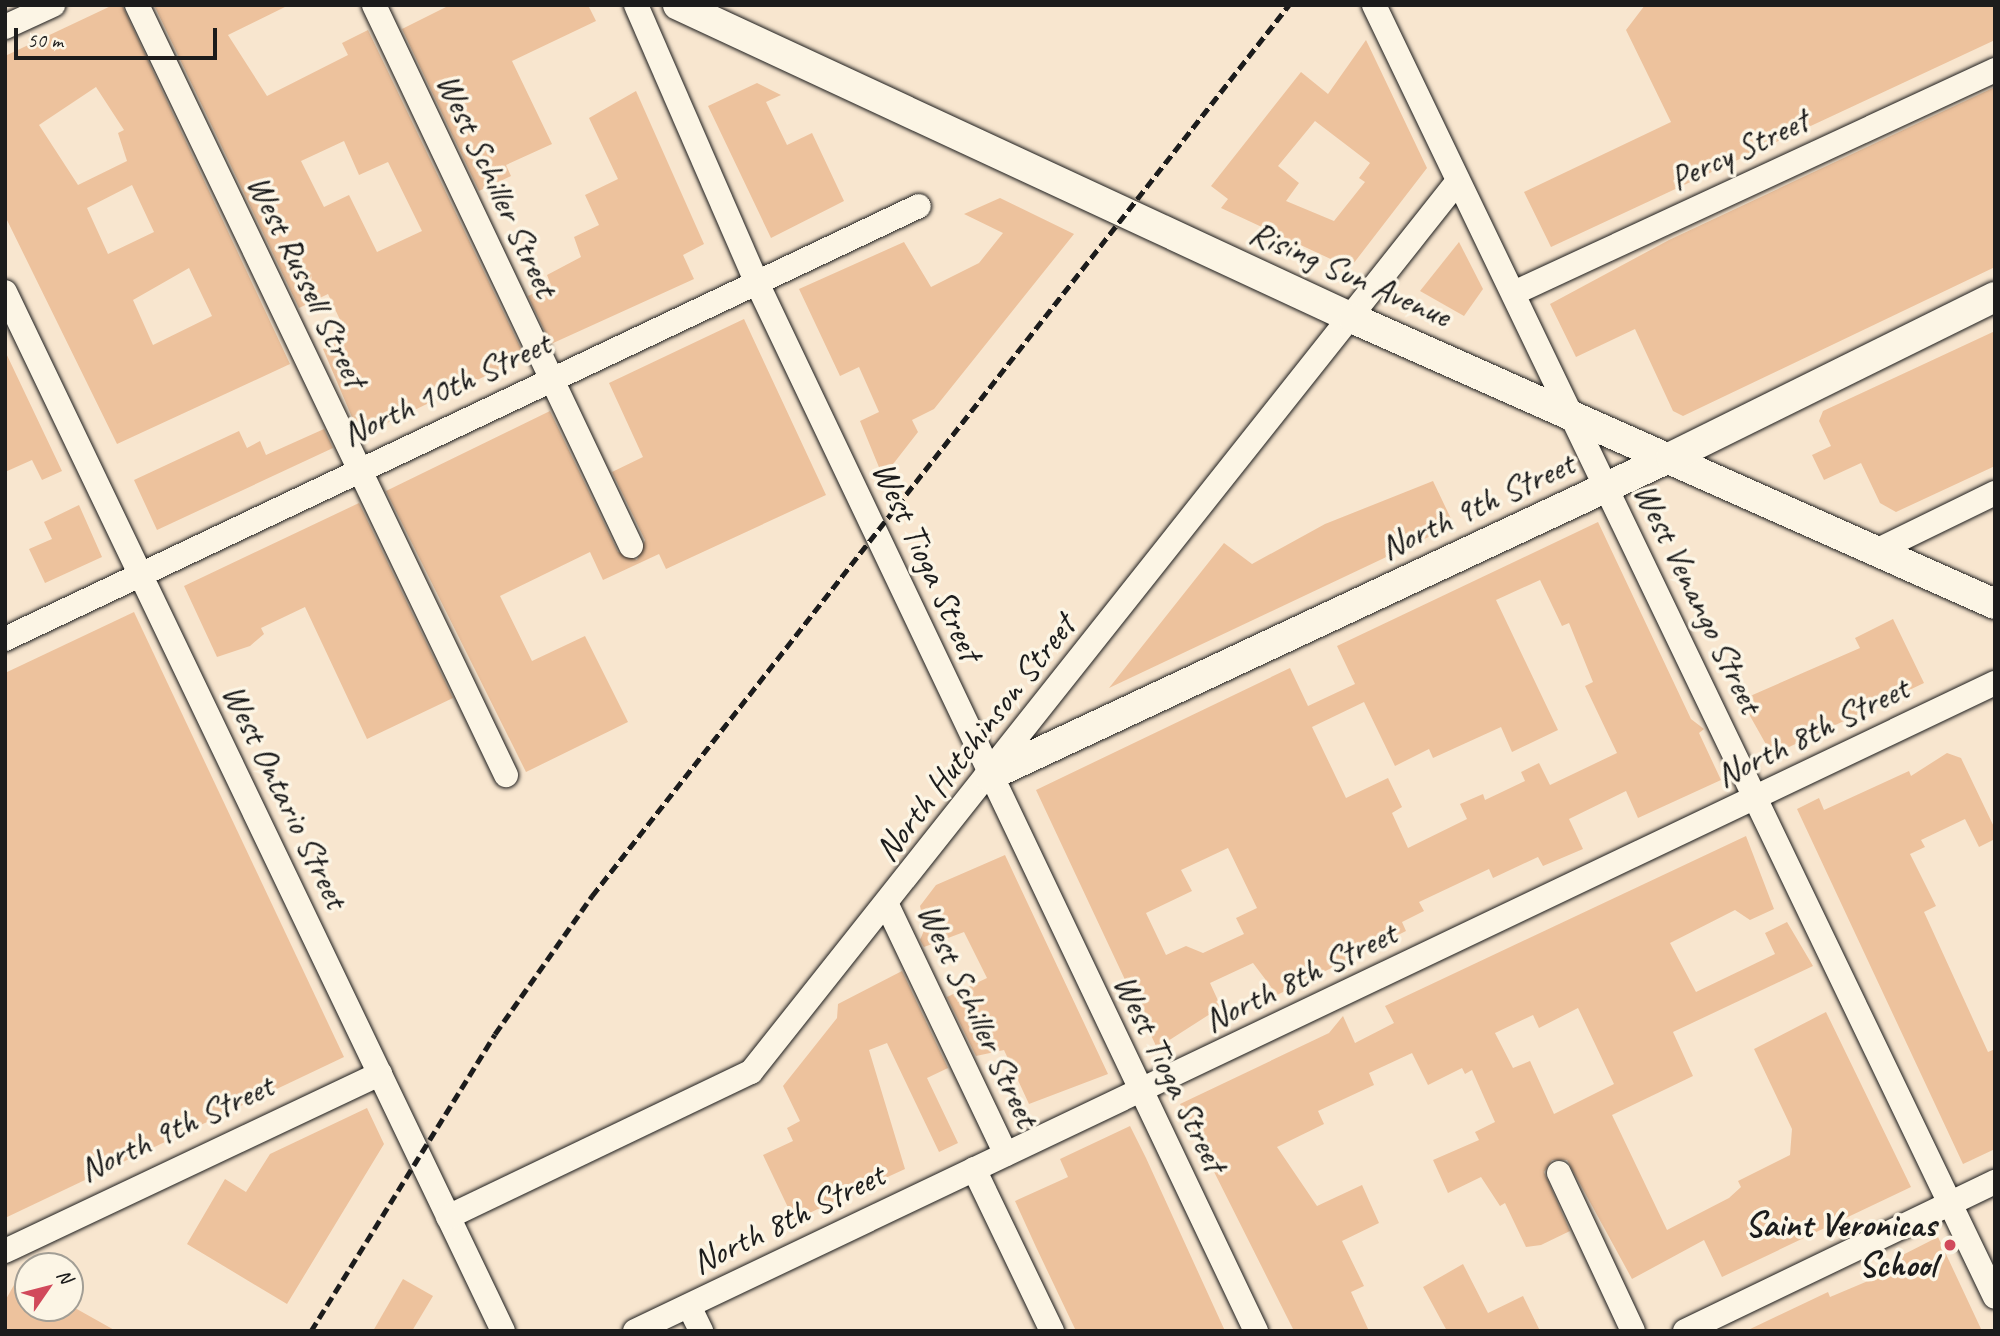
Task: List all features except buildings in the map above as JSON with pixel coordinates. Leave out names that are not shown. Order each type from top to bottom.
[{"type":"street","points":[[5,27],[53,5]]},
{"type":"street","name":"West Russell Street","points":[[136,5],[506,775]]},
{"type":"street","name":"West Schiller Street","points":[[374,5],[631,546]]},
{"type":"street","name":"West Tioga Street","points":[[636,5],[757,283],[1255,1331]]},
{"type":"street","name":"Rising Sun Avenue","points":[[678,5],[1354,319],[1671,457],[1995,604]]},
{"type":"street","name":"West Venango Street","points":[[1374,5],[1995,1297]]},
{"type":"street","name":"Percy Street","points":[[1514,293],[1995,69]]},
{"type":"street","name":"North Hutchinson Street","points":[[448,1217],[751,1072],[1354,319],[1458,181]]},
{"type":"street","name":"North 10th Street","points":[[5,639],[550,378],[919,206]]},
{"type":"street","name":"West Ontario Street","points":[[5,292],[503,1331]]},
{"type":"street","name":"North 9th Street","points":[[989,776],[1606,488],[1995,297]]},
{"type":"street","points":[[1876,551],[1995,493]]},
{"type":"street","name":"North 8th Street","points":[[635,1331],[1995,683]]},
{"type":"street","name":"West Schiller Street","points":[[887,905],[1006,1154]]},
{"type":"street","name":"North 9th Street","points":[[5,1251],[380,1074]]},
{"type":"street","name":"West Schiller Street","points":[[974,1169],[1052,1331]]},
{"type":"street","points":[[1559,1173],[1633,1331]]},
{"type":"street","points":[[1685,1331],[1995,1182]]},
{"type":"street","points":[[689,1306],[701,1331]]},
{"type":"railway","points":[[311,1331],[495,1034],[592,896],[1289,5]]},
{"type":"place","name":"Saint Veronicas School","points":[[1950,1245]]}]
